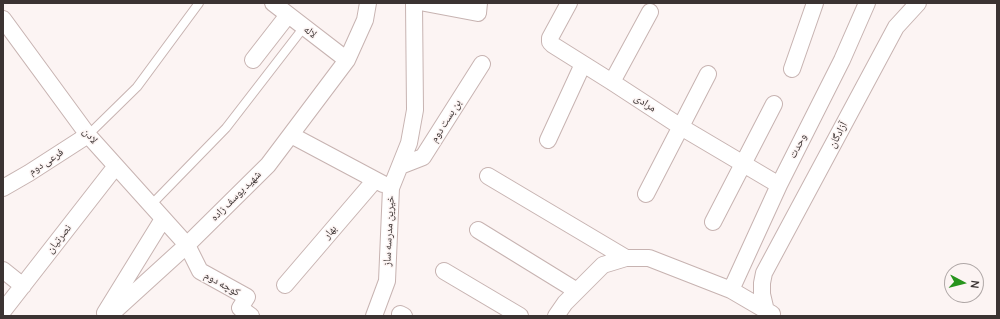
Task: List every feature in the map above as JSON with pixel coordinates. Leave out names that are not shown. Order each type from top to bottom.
[{"type":"street","name":"لاله","points":[[273,3],[346,60]]},
{"type":"street","name":"شهید یوسف زاده","points":[[109,316],[187,245],[268,165],[346,60],[365,20],[368,3]]},
{"type":"street","name":"خیرین مدرسه ساز","points":[[374,316],[387,281],[391,188],[409,143],[415,110],[414,3]]},
{"type":"street","points":[[425,3],[478,13],[479,3]]},
{"type":"street","name":"مرادی","points":[[569,3],[550,38],[550,42],[553,45],[681,127],[779,185]]},
{"type":"street","points":[[792,68],[815,3]]},
{"type":"street","name":"وحدت","points":[[731,290],[779,185],[842,60],[867,3]]},
{"type":"street","name":"آزادگان","points":[[771,313],[762,294],[764,273],[896,27],[918,3]]},
{"type":"street","points":[[612,82],[650,12]]},
{"type":"street","points":[[253,60],[288,15]]},
{"type":"street","name":"لادن","points":[[3,18],[88,135],[187,245]]},
{"type":"street","name":"بن بست دوم","points":[[400,166],[424,157],[482,64]]},
{"type":"street","points":[[548,140],[583,64]]},
{"type":"street","points":[[646,194],[708,74]]},
{"type":"street","points":[[713,222],[774,104]]},
{"type":"street","name":"فرعی دوم","points":[[3,188],[88,135]]},
{"type":"street","points":[[291,135],[391,188]]},
{"type":"street","name":"نصرتیان","points":[[3,311],[116,166]]},
{"type":"street","points":[[488,176],[626,258]]},
{"type":"street","name":"بهار","points":[[285,285],[375,180]]},
{"type":"street","points":[[103,316],[163,219]]},
{"type":"street","points":[[478,230],[577,291]]},
{"type":"street","name":"کوچه دوم","points":[[187,245],[200,271],[247,297],[240,308],[251,316]]},
{"type":"street","points":[[556,316],[577,291],[603,265],[626,258],[649,258],[731,290],[771,313]]},
{"type":"street","points":[[3,270],[23,286]]},
{"type":"street","points":[[444,271],[520,316]]},
{"type":"lane","points":[[88,135],[137,87],[199,3]]},
{"type":"lane","points":[[151,205],[226,128],[304,27]]}]
